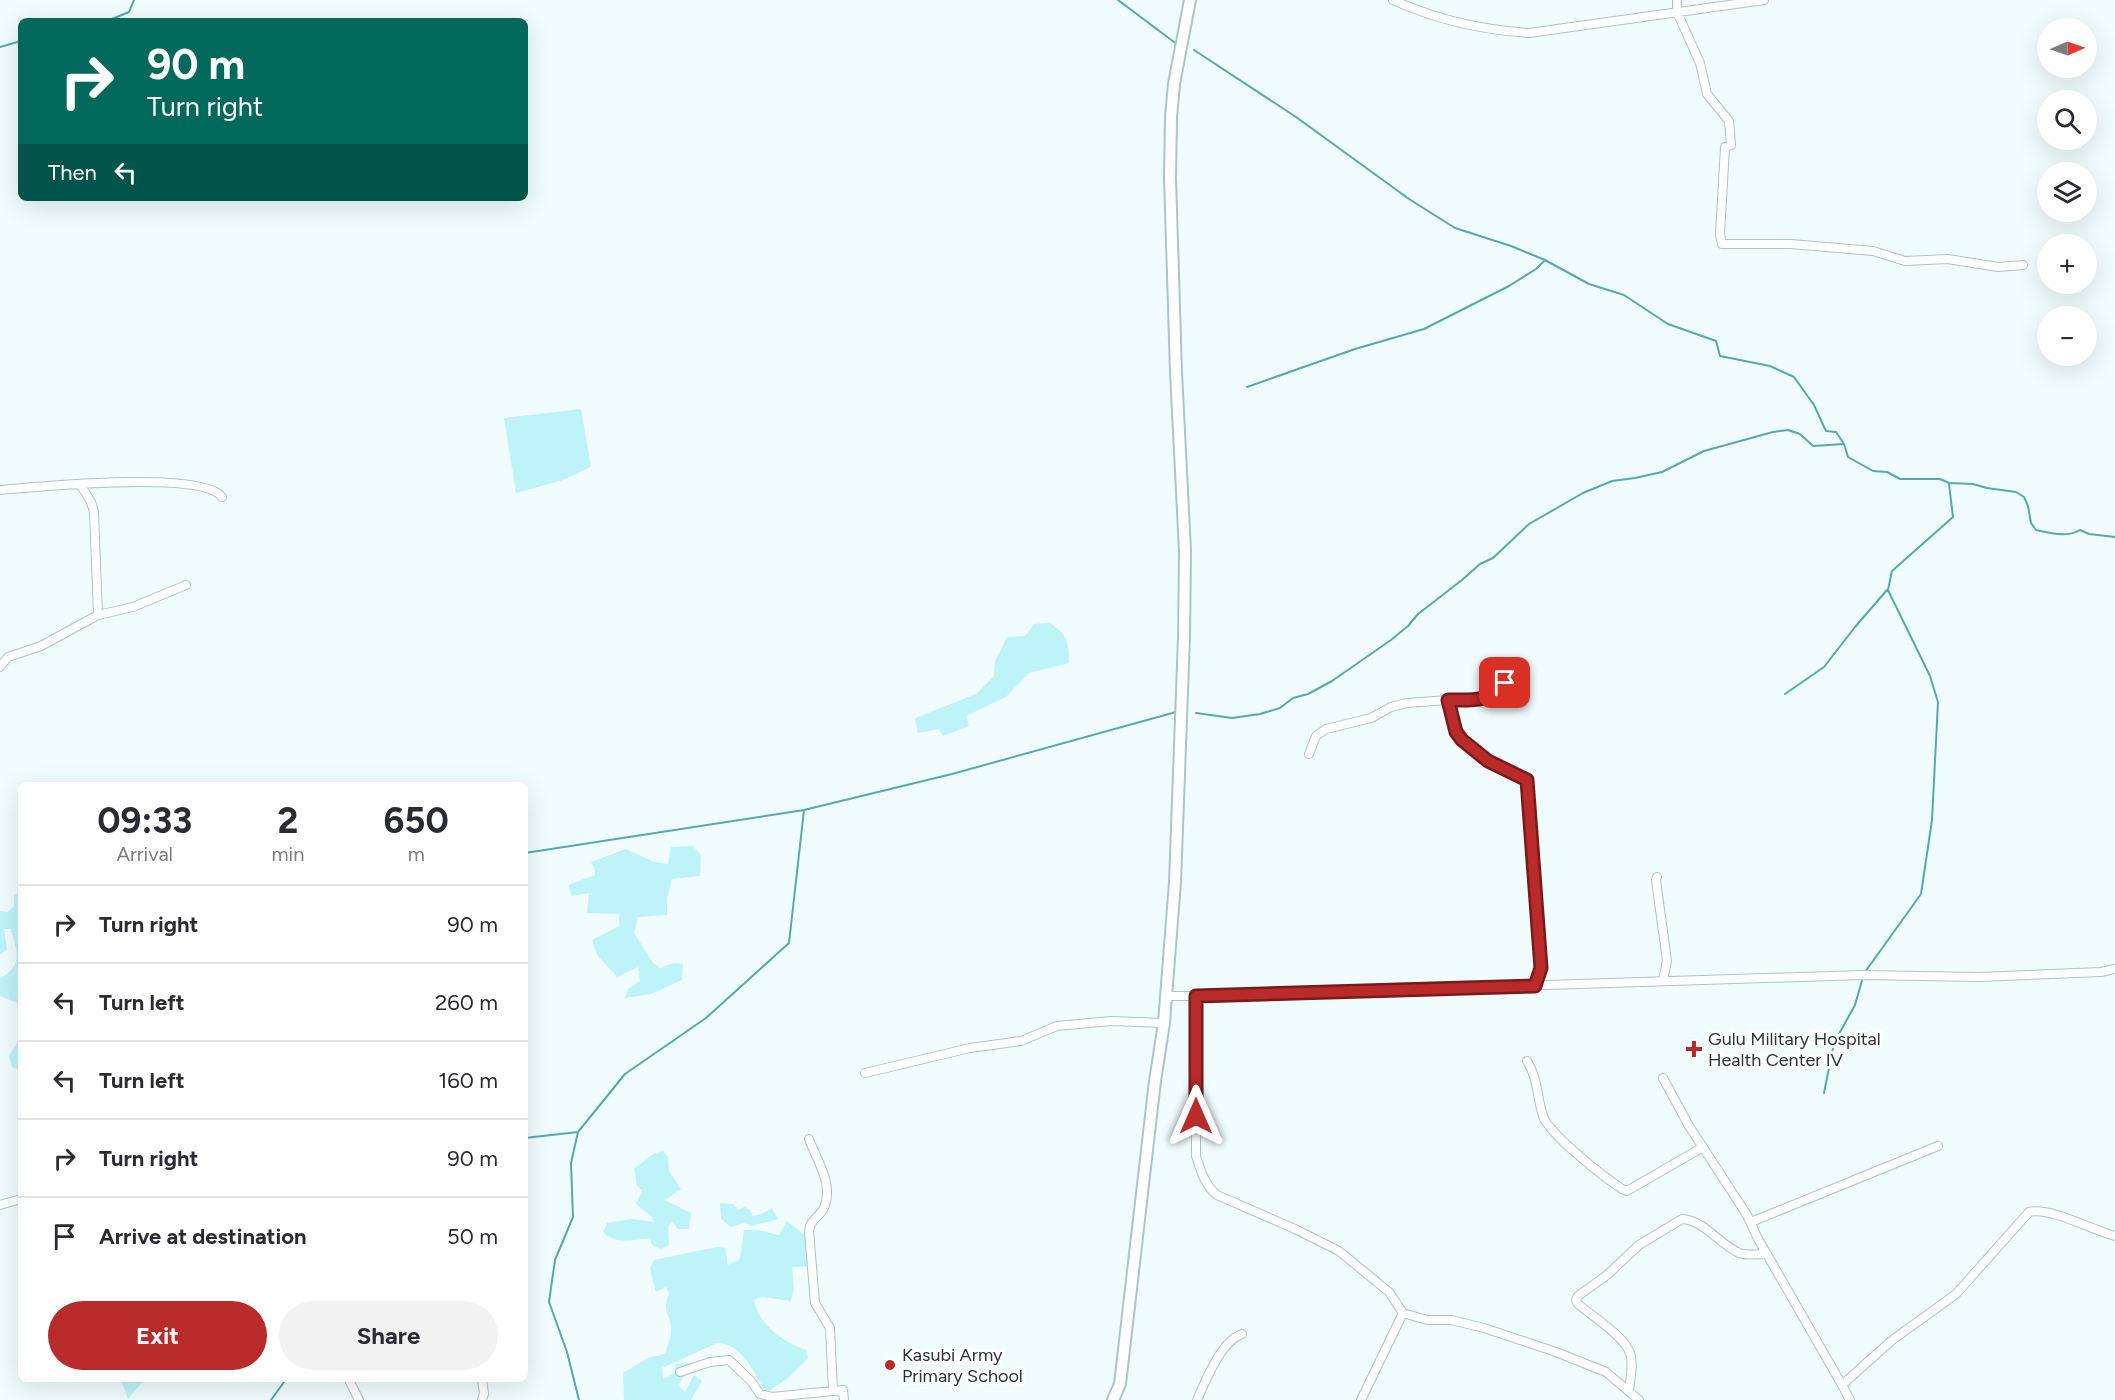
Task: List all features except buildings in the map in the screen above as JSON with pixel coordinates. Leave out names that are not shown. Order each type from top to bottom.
[{"type":"street","points":[[1113,1400],[1120,1384],[1155,1081],[1164,1023],[1175,882],[1185,551],[1176,372],[1170,178],[1171,117],[1174,84],[1190,0]]},
{"type":"street","points":[[1394,0],[1440,17],[1510,32],[1528,33],[1764,0]]},
{"type":"street","points":[[1677,0],[1677,12],[1700,63],[1707,94],[1726,115],[1731,126],[1731,145],[1725,147],[1720,234],[1722,244],[1791,244],[1873,251],[1905,261],[1948,259],[1998,267],[2023,265]]},
{"type":"street","points":[[0,490],[80,484],[154,482],[182,483],[216,492],[222,497]]},
{"type":"street","points":[[80,484],[94,512],[98,615]]},
{"type":"street","points":[[0,667],[8,657],[41,646],[98,615],[133,607],[186,585]]},
{"type":"street","points":[[1310,754],[1316,736],[1326,729],[1371,718],[1401,704],[1480,700],[1498,693],[1508,677]]},
{"type":"street","points":[[1448,700],[1456,732],[1462,740],[1488,761],[1527,780],[1541,968],[1535,986]]},
{"type":"street","points":[[1657,877],[1667,961],[1663,980]]},
{"type":"street","points":[[1167,996],[1863,975],[1979,977],[2101,972],[2115,969]]},
{"type":"street","points":[[2101,972],[2115,975]]},
{"type":"street","points":[[1196,996],[1196,1156],[1207,1184],[1217,1195],[1339,1251],[1389,1292],[1403,1313],[1427,1320],[1462,1322],[1556,1352],[1606,1372],[1639,1400]]},
{"type":"street","points":[[865,1073],[970,1048],[1021,1041],[1057,1026],[1111,1021],[1164,1023]]},
{"type":"street","points":[[1527,1062],[1535,1079],[1544,1117],[1592,1167],[1622,1190],[1627,1191],[1703,1148]]},
{"type":"street","points":[[1663,1078],[1703,1148],[1751,1222],[1850,1400]]},
{"type":"street","points":[[809,1139],[828,1189],[823,1210],[812,1220],[809,1231],[815,1303],[830,1328],[833,1391]]},
{"type":"street","points":[[1751,1222],[1938,1146]]},
{"type":"street","points":[[0,1204],[18,1200]]},
{"type":"street","points":[[1842,1384],[1891,1341],[1956,1294],[2029,1212],[2034,1210],[2060,1216],[2115,1236]]},
{"type":"street","points":[[1629,1391],[1632,1362],[1627,1347],[1578,1305],[1576,1300],[1578,1296],[1607,1275],[1639,1245],[1682,1219],[1693,1221],[1739,1253],[1767,1254]]},
{"type":"street","points":[[1361,1400],[1403,1313]]},
{"type":"street","points":[[1197,1400],[1213,1364],[1236,1336],[1242,1334]]},
{"type":"street","points":[[680,1372],[710,1362],[729,1360],[763,1396],[843,1390],[844,1400]]},
{"type":"street","points":[[350,1382],[359,1400]]},
{"type":"street","points":[[482,1382],[484,1394],[482,1400]]},
{"type":"shaded area","points":[[581,409],[591,467],[563,480],[516,493],[504,418]]},
{"type":"shaded area","points":[[1050,623],[1061,632],[1066,640],[1069,663],[1029,673],[1006,697],[966,716],[969,726],[943,736],[939,729],[918,733],[915,718],[976,694],[994,676],[995,661],[1007,637],[1025,636],[1034,624]]},
{"type":"shaded area","points":[[693,846],[701,855],[700,876],[672,879],[667,899],[667,915],[638,917],[634,933],[653,963],[660,968],[674,963],[683,964],[682,980],[651,994],[625,998],[628,989],[640,981],[638,967],[617,977],[597,955],[592,940],[619,926],[619,914],[587,913],[589,893],[572,896],[568,885],[595,875],[591,862],[626,849],[654,862],[668,864],[671,847]]},
{"type":"shaded area","points":[[18,893],[17,1003],[0,996],[0,979],[13,968],[17,957],[11,929],[4,929],[7,950],[0,955],[0,911],[8,912],[14,906],[14,896]]},
{"type":"shaded area","points":[[18,1042],[18,1069],[12,1067],[9,1056]]},
{"type":"shaded area","points":[[663,1151],[668,1157],[669,1171],[681,1189],[665,1200],[691,1213],[689,1229],[678,1229],[672,1221],[668,1227],[669,1245],[661,1249],[652,1245],[650,1238],[625,1241],[608,1236],[603,1232],[607,1223],[631,1219],[654,1222],[652,1217],[636,1204],[642,1190],[637,1186],[634,1169],[655,1153]]},
{"type":"shaded area","points":[[720,1203],[733,1204],[739,1210],[744,1207],[749,1209],[753,1216],[772,1208],[778,1219],[752,1226],[744,1223],[731,1227],[721,1219]]},
{"type":"shaded area","points":[[787,1221],[811,1240],[814,1266],[792,1267],[794,1288],[791,1301],[762,1297],[754,1300],[767,1325],[781,1337],[806,1350],[808,1358],[788,1378],[766,1393],[741,1354],[726,1344],[717,1343],[662,1368],[663,1379],[673,1374],[676,1364],[688,1363],[687,1372],[678,1385],[685,1392],[694,1375],[702,1381],[691,1400],[624,1400],[623,1373],[648,1358],[665,1354],[670,1338],[671,1324],[666,1305],[669,1294],[666,1287],[656,1292],[650,1269],[654,1260],[717,1247],[725,1248],[728,1265],[740,1259],[744,1230],[758,1230],[779,1235]]},
{"type":"shaded area","points":[[122,1382],[142,1382],[128,1399]]},
{"type":"waterway","points":[[114,18],[129,12],[134,0]]},
{"type":"waterway","points":[[1118,0],[1178,45]]},
{"type":"waterway","points":[[0,47],[18,42]]},
{"type":"waterway","points":[[1194,50],[1296,117],[1409,199],[1455,228],[1511,246],[1545,260],[1589,284],[1624,295],[1668,324],[1716,341],[1720,356],[1770,366],[1794,377],[1814,405],[1826,431],[1836,432],[1844,444],[1848,457],[1873,471],[1887,472],[1900,479],[1940,479],[1949,483],[1973,484],[2016,492],[2024,497],[2031,523],[2036,530],[2064,534],[2080,530],[2089,534],[2115,537]]},
{"type":"waterway","points":[[1247,387],[1355,349],[1424,329],[1509,286],[1536,269],[1545,260]]},
{"type":"waterway","points":[[1196,713],[1232,718],[1260,714],[1280,708],[1293,698],[1308,694],[1332,681],[1391,640],[1418,614],[1480,564],[1493,558],[1529,524],[1583,493],[1612,481],[1662,472],[1704,451],[1773,432],[1788,430],[1800,434],[1813,446],[1844,444]]},
{"type":"waterway","points":[[1865,972],[1921,894],[1932,820],[1938,702],[1930,676],[1888,590],[1892,571],[1953,517],[1949,484]]},
{"type":"waterway","points":[[1785,694],[1824,667],[1887,590]]},
{"type":"waterway","points":[[528,853],[804,810],[952,774],[1176,712]]},
{"type":"waterway","points":[[579,1400],[567,1352],[549,1302],[555,1260],[573,1217],[571,1163],[578,1132],[625,1074],[706,1018],[789,943],[804,810]]},
{"type":"waterway","points":[[1824,1093],[1834,1043],[1855,1005],[1863,977]]},
{"type":"waterway","points":[[528,1138],[578,1132]]},
{"type":"waterway","points":[[271,1400],[284,1382]]},
{"type":"place","name":"Gulu Military Hospital Health Center IV","points":[[1694,1049]]},
{"type":"place","name":"Kasubi Army Primary School","points":[[890,1365]]},
{"type":"route","points":[[1196,1116],[1196,996],[1535,986],[1541,968],[1527,780],[1488,761],[1467,745],[1456,732],[1453,716],[1448,708],[1448,700],[1480,700],[1498,693],[1505,683]]}]
